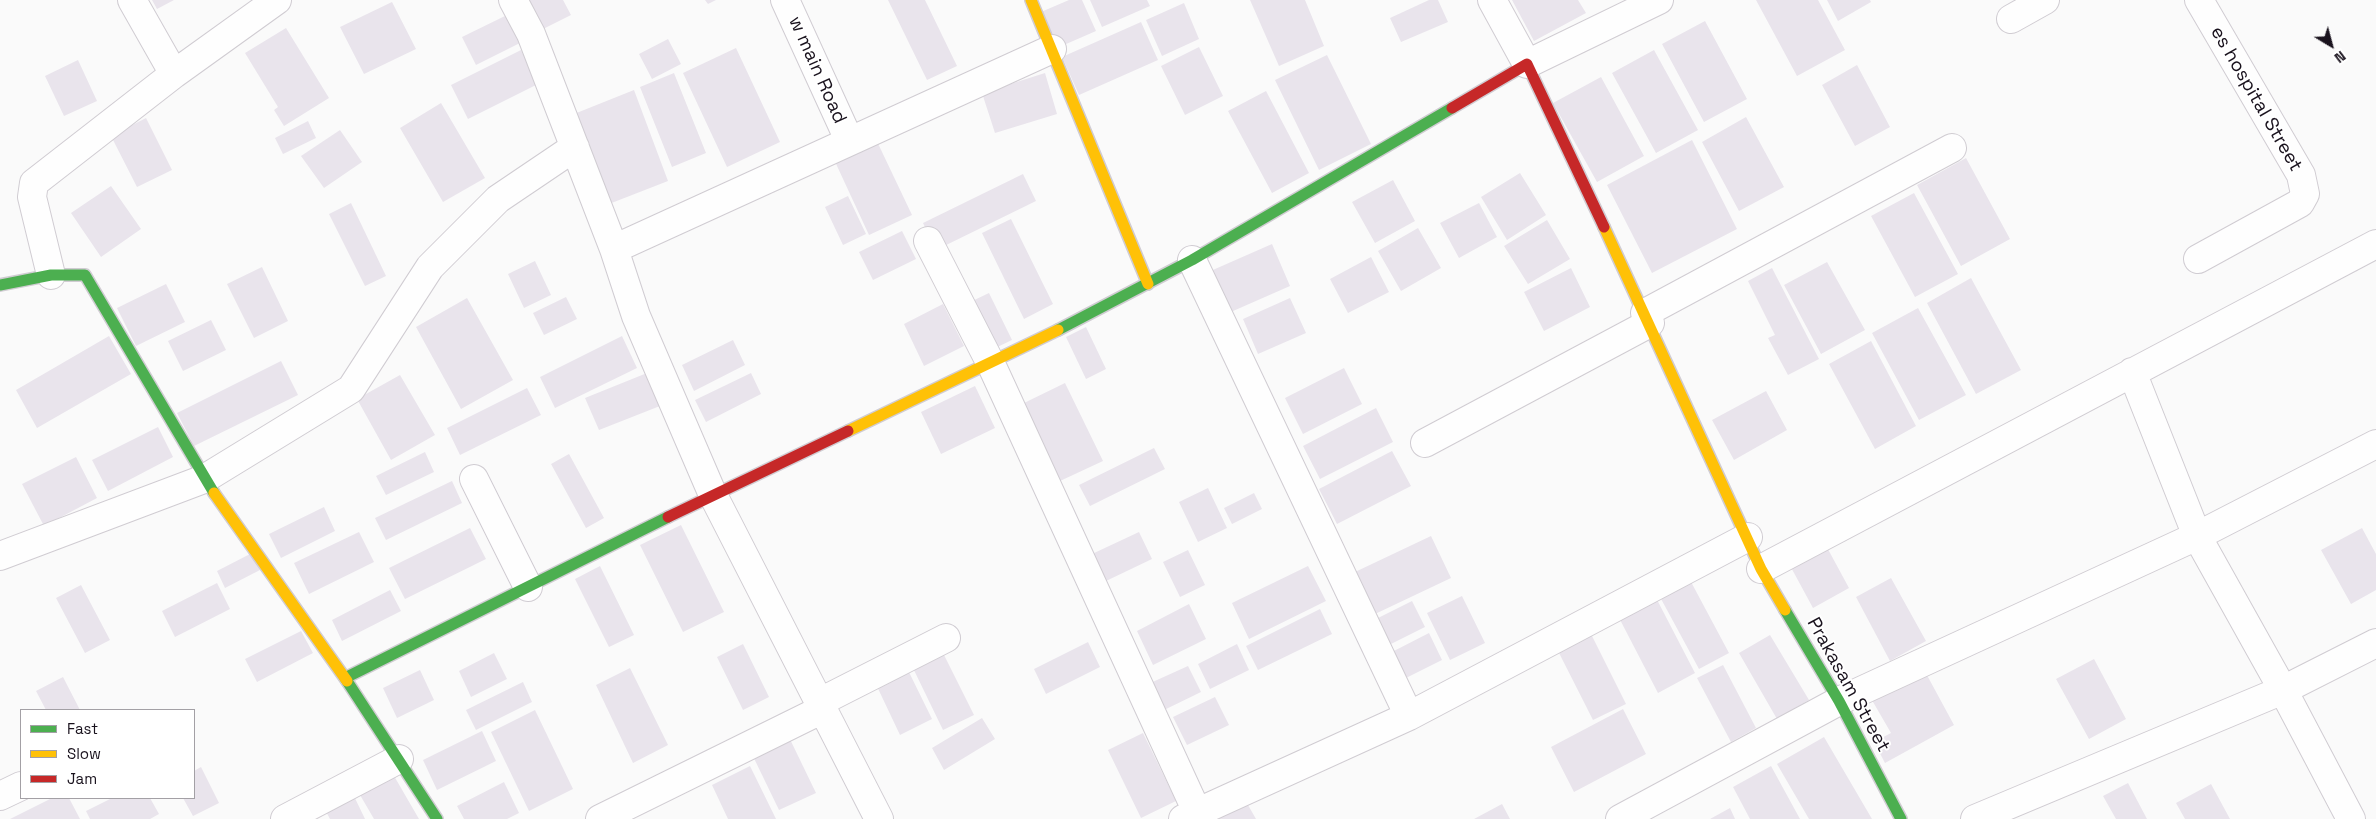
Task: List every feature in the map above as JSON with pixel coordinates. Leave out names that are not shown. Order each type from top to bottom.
[{"type":"street","points":[[132,0],[174,74]]},
{"type":"street","points":[[51,275],[32,197],[34,183],[174,74],[276,0]]},
{"type":"street","points":[[513,0],[531,34],[614,249],[636,316],[714,495],[879,819]]},
{"type":"street","name":"w main Road","points":[[786,0],[849,140]]},
{"type":"street","points":[[1031,0],[1148,284]]},
{"type":"street","points":[[1492,0],[1527,64]]},
{"type":"street","points":[[345,678],[714,495],[991,364],[1148,284],[1527,64],[1659,0]]},
{"type":"street","points":[[2011,19],[2045,0]]},
{"type":"street","name":"es hospital Street","points":[[2198,260],[2300,203],[2305,194],[2301,175],[2199,0]]},
{"type":"street","points":[[614,249],[849,140],[1052,49]]},
{"type":"street","name":"Prakasam Street","points":[[1527,64],[1648,318],[1761,568],[1839,701],[1901,819]]},
{"type":"street","points":[[0,556],[204,478],[352,389],[430,267],[498,199],[575,148]]},
{"type":"street","points":[[1425,443],[1952,148]]},
{"type":"street","points":[[928,242],[991,364],[1190,815],[1409,716],[1748,537]]},
{"type":"street","points":[[1761,568],[2376,244]]},
{"type":"street","points":[[1192,260],[1409,716]]},
{"type":"street","points":[[0,285],[51,275],[85,275],[204,478],[345,678],[437,819]]},
{"type":"street","points":[[2132,372],[2197,536],[2283,690],[2350,819]]},
{"type":"street","points":[[1620,819],[1839,701],[2197,536],[2376,444]]},
{"type":"street","points":[[474,479],[528,587]]},
{"type":"street","points":[[600,819],[821,706],[946,638]]},
{"type":"street","points":[[1976,819],[2283,690],[2376,643]]},
{"type":"street","points":[[285,819],[399,760]]},
{"type":"street","points":[[0,796],[20,786]]},
{"type":"building","points":[[152,0],[174,0],[157,9]]},
{"type":"building","points":[[526,0],[563,0],[571,15],[541,30]]},
{"type":"building","points":[[705,0],[716,0],[708,4]]},
{"type":"building","points":[[888,0],[925,0],[957,66],[927,80]]},
{"type":"building","points":[[1069,0],[1082,0],[1096,31],[1057,48],[1041,12]]},
{"type":"building","points":[[1090,0],[1147,0],[1150,6],[1102,27]]},
{"type":"building","points":[[1250,0],[1305,0],[1324,46],[1279,66]]},
{"type":"building","points":[[1429,0],[1438,0],[1448,22],[1401,42],[1390,18]]},
{"type":"building","points":[[1512,0],[1578,0],[1586,13],[1534,41]]},
{"type":"building","points":[[1756,0],[1818,0],[1845,50],[1797,76]]},
{"type":"building","points":[[1827,0],[1870,0],[1871,2],[1838,21]]},
{"type":"building","points":[[392,2],[416,49],[364,74],[340,27]]},
{"type":"building","points":[[1184,3],[1199,39],[1162,56],[1146,20]]},
{"type":"building","points":[[507,15],[520,43],[476,65],[462,37]]},
{"type":"building","points":[[1705,21],[1747,99],[1704,122],[1662,44]]},
{"type":"building","points":[[1141,22],[1158,60],[1079,95],[1062,57]]},
{"type":"building","points":[[286,28],[329,98],[284,126],[274,110],[278,107],[245,53]]},
{"type":"building","points":[[668,39],[681,64],[652,79],[639,54]]},
{"type":"building","points":[[1199,47],[1223,96],[1185,115],[1161,66]]},
{"type":"building","points":[[736,48],[780,142],[727,167],[683,73]]},
{"type":"building","points":[[521,50],[538,84],[468,119],[451,85]]},
{"type":"building","points":[[1654,50],[1698,130],[1656,153],[1612,73]]},
{"type":"building","points":[[1327,55],[1371,144],[1319,170],[1275,80]]},
{"type":"building","points":[[78,60],[97,101],[64,116],[45,76]]},
{"type":"building","points":[[1857,65],[1890,127],[1855,146],[1822,85]]},
{"type":"building","points":[[674,73],[706,153],[672,167],[640,87]]},
{"type":"building","points":[[1045,73],[1057,114],[995,133],[982,93]]},
{"type":"building","points":[[1601,77],[1644,156],[1597,182],[1553,103]]},
{"type":"building","points":[[634,90],[668,181],[609,204],[574,114]]},
{"type":"building","points":[[1266,91],[1309,173],[1272,193],[1228,111]]},
{"type":"building","points":[[441,103],[485,178],[443,202],[400,128]]},
{"type":"building","points":[[1746,117],[1784,187],[1739,211],[1702,142]]},
{"type":"building","points":[[146,118],[172,170],[137,187],[111,136]]},
{"type":"building","points":[[308,121],[316,138],[283,154],[275,138]]},
{"type":"building","points":[[340,130],[362,162],[324,188],[301,156]]},
{"type":"building","points":[[873,133],[912,215],[869,235],[831,153]]},
{"type":"building","points":[[1692,140],[1737,229],[1652,273],[1607,185]]},
{"type":"building","points":[[1966,158],[2010,239],[1961,266],[1917,185]]},
{"type":"building","points":[[1520,173],[1546,215],[1507,240],[1481,197]]},
{"type":"building","points":[[1023,174],[1036,201],[936,250],[923,223]]},
{"type":"building","points":[[1393,180],[1415,221],[1375,243],[1352,202]]},
{"type":"building","points":[[111,186],[141,229],[101,257],[71,213]]},
{"type":"building","points":[[1914,193],[1958,274],[1915,297],[1871,216]]},
{"type":"building","points":[[848,196],[866,234],[843,245],[825,207]]},
{"type":"building","points":[[351,203],[386,276],[365,286],[329,214]]},
{"type":"building","points":[[1479,203],[1497,237],[1459,258],[1440,223]]},
{"type":"building","points":[[1011,219],[1053,304],[1024,319],[982,233]]},
{"type":"building","points":[[1547,220],[1570,259],[1528,284],[1504,246]]},
{"type":"building","points":[[1418,228],[1441,268],[1401,291],[1378,251]]},
{"type":"building","points":[[902,231],[916,259],[873,280],[859,252]]},
{"type":"building","points":[[1272,244],[1290,286],[1224,315],[1206,273]]},
{"type":"building","points":[[1371,257],[1389,292],[1348,313],[1330,279]]},
{"type":"building","points":[[535,261],[551,295],[524,308],[508,274]]},
{"type":"building","points":[[1827,262],[1865,330],[1821,354],[1784,285]]},
{"type":"building","points":[[262,267],[288,321],[254,338],[227,284]]},
{"type":"building","points":[[1571,268],[1590,307],[1544,331],[1524,292]]},
{"type":"building","points":[[1772,268],[1819,359],[1788,375],[1768,338],[1775,335],[1748,281]]},
{"type":"building","points":[[1971,278],[2021,370],[1976,394],[1927,303]]},
{"type":"building","points":[[166,284],[185,322],[136,346],[117,308]]},
{"type":"building","points":[[989,293],[1012,340],[989,351],[966,304]]},
{"type":"building","points":[[566,297],[577,319],[544,335],[533,313]]},
{"type":"building","points":[[467,298],[513,380],[461,409],[416,327]]},
{"type":"building","points":[[1290,298],[1306,333],[1258,354],[1243,319]]},
{"type":"building","points":[[943,304],[964,346],[924,366],[904,324]]},
{"type":"building","points":[[1918,308],[1966,395],[1919,420],[1872,333]]},
{"type":"building","points":[[211,320],[226,350],[183,371],[168,341]]},
{"type":"building","points":[[1086,327],[1106,369],[1086,379],[1066,337]]},
{"type":"building","points":[[109,336],[131,374],[37,428],[16,390]]},
{"type":"building","points":[[622,336],[637,368],[555,408],[540,377]]},
{"type":"building","points":[[733,340],[745,365],[694,391],[682,365]]},
{"type":"building","points":[[1871,341],[1916,426],[1875,449],[1829,364]]},
{"type":"building","points":[[281,361],[298,395],[194,446],[177,413]]},
{"type":"building","points":[[1344,368],[1362,404],[1303,434],[1285,398]]},
{"type":"building","points":[[647,373],[660,406],[599,430],[585,398]]},
{"type":"building","points":[[751,373],[761,394],[706,422],[695,400]]},
{"type":"building","points":[[400,375],[435,435],[391,460],[357,399]]},
{"type":"building","points":[[1065,383],[1103,461],[1060,481],[1022,404]]},
{"type":"building","points":[[975,386],[995,428],[941,454],[921,412]]},
{"type":"building","points":[[527,388],[541,415],[460,455],[447,428]]},
{"type":"building","points":[[1766,391],[1787,430],[1734,460],[1712,420]]},
{"type":"building","points":[[1376,408],[1393,442],[1320,479],[1303,446]]},
{"type":"building","points":[[158,427],[173,457],[108,491],[92,460]]},
{"type":"building","points":[[1154,448],[1165,469],[1090,506],[1079,485]]},
{"type":"building","points":[[1392,451],[1411,486],[1337,524],[1319,489]]},
{"type":"building","points":[[425,452],[434,472],[386,495],[376,476]]},
{"type":"building","points":[[569,454],[604,518],[586,528],[551,464]]},
{"type":"building","points":[[76,457],[97,498],[44,526],[22,484]]},
{"type":"building","points":[[452,481],[462,503],[386,540],[375,518]]},
{"type":"building","points":[[1208,488],[1227,528],[1198,542],[1179,502]]},
{"type":"building","points":[[1254,493],[1262,509],[1232,524],[1224,508]]},
{"type":"building","points":[[324,507],[335,531],[281,558],[269,534]]},
{"type":"building","points":[[681,525],[724,612],[683,632],[640,545]]},
{"type":"building","points":[[470,528],[486,559],[405,599],[389,568]]},
{"type":"building","points":[[2362,528],[2376,554],[2376,590],[2351,604],[2321,550]]},
{"type":"building","points":[[359,532],[374,562],[309,594],[294,563]]},
{"type":"building","points":[[1139,532],[1152,559],[1106,581],[1092,554]]},
{"type":"building","points":[[1431,536],[1451,578],[1375,614],[1355,572]]},
{"type":"building","points":[[1823,540],[1849,588],[1813,608],[1787,560]]},
{"type":"building","points":[[1188,550],[1205,585],[1180,597],[1163,562]]},
{"type":"building","points":[[252,553],[260,570],[225,588],[217,571]]},
{"type":"building","points":[[600,566],[634,635],[609,647],[575,579]]},
{"type":"building","points":[[1308,566],[1326,601],[1249,639],[1232,603]]},
{"type":"building","points":[[1891,578],[1926,641],[1890,661],[1856,597]]},
{"type":"building","points":[[1690,580],[1729,653],[1699,669],[1660,597]]},
{"type":"building","points":[[217,583],[230,609],[175,637],[162,611]]},
{"type":"building","points":[[81,585],[110,640],[85,653],[56,598]]},
{"type":"building","points":[[390,590],[401,611],[342,641],[332,620]]},
{"type":"building","points":[[1653,592],[1695,673],[1658,693],[1616,612]]},
{"type":"building","points":[[1462,596],[1485,643],[1450,660],[1427,613]]},
{"type":"building","points":[[1412,601],[1425,627],[1385,647],[1372,621]]},
{"type":"building","points":[[1189,604],[1206,639],[1153,665],[1137,631]]},
{"type":"building","points":[[1320,609],[1332,634],[1258,670],[1246,646]]},
{"type":"building","points":[[1589,630],[1626,704],[1593,720],[1556,647]]},
{"type":"building","points":[[301,631],[313,653],[257,682],[245,659]]},
{"type":"building","points":[[1429,633],[1442,660],[1402,680],[1390,653]]},
{"type":"building","points":[[1770,635],[1809,700],[1777,719],[1739,653]]},
{"type":"building","points":[[1088,642],[1100,667],[1046,694],[1034,669]]},
{"type":"building","points":[[743,644],[769,697],[743,710],[717,657]]},
{"type":"building","points":[[1237,644],[1249,670],[1210,689],[1198,664]]},
{"type":"building","points":[[941,649],[974,715],[943,730],[911,664]]},
{"type":"building","points":[[494,653],[507,679],[471,697],[459,671]]},
{"type":"building","points":[[2094,659],[2126,719],[2089,739],[2056,679]]},
{"type":"building","points":[[904,662],[932,719],[900,735],[873,678]]},
{"type":"building","points":[[1723,665],[1756,728],[1731,742],[1697,678]]},
{"type":"building","points":[[1188,666],[1201,692],[1160,712],[1146,685]]},
{"type":"building","points":[[1922,666],[1954,725],[1885,763],[1874,742],[1891,733],[1869,695]]},
{"type":"building","points":[[630,668],[668,745],[633,763],[596,685]]},
{"type":"building","points":[[420,670],[434,700],[397,718],[383,688]]},
{"type":"building","points":[[63,677],[79,709],[45,709],[36,691]]},
{"type":"building","points":[[523,682],[532,702],[476,730],[466,710]]},
{"type":"building","points":[[1215,697],[1229,725],[1187,745],[1173,717]]},
{"type":"building","points":[[1623,709],[1646,754],[1574,792],[1551,747]]},
{"type":"building","points":[[535,710],[573,789],[529,811],[491,732]]},
{"type":"building","points":[[982,718],[995,739],[944,770],[932,748]]},
{"type":"building","points":[[482,731],[496,761],[437,790],[423,760]]},
{"type":"building","points":[[786,731],[816,793],[779,810],[749,748]]},
{"type":"building","points":[[1143,733],[1176,801],[1141,818],[1108,750]]},
{"type":"building","points":[[1824,737],[1872,819],[1809,819],[1777,764]]},
{"type":"building","points":[[750,766],[776,819],[728,819],[712,785]]},
{"type":"building","points":[[1771,766],[1800,819],[1750,819],[1733,787]]},
{"type":"building","points":[[201,767],[219,803],[193,816],[184,799],[195,799],[195,770]]},
{"type":"building","points":[[390,769],[419,819],[374,819],[356,788]]},
{"type":"building","points":[[504,782],[519,813],[507,819],[464,819],[457,806]]},
{"type":"building","points":[[2128,783],[2147,819],[2116,819],[2103,796]]},
{"type":"building","points":[[2211,784],[2230,819],[2185,819],[2176,803]]},
{"type":"building","points":[[352,792],[365,819],[330,819],[323,806]]},
{"type":"building","points":[[1244,798],[1256,819],[1206,819]]},
{"type":"building","points":[[50,799],[70,799],[80,819],[10,819]]},
{"type":"building","points":[[110,799],[151,799],[159,814],[150,819],[90,819],[86,811]]},
{"type":"building","points":[[1502,804],[1510,819],[1474,819]]},
{"type":"building","points":[[1730,808],[1735,819],[1710,819]]},
{"type":"traffic: fast","points":[[1058,330],[1192,260],[1452,108]]},
{"type":"traffic: fast","points":[[0,285],[51,275],[85,275],[214,493]]},
{"type":"traffic: fast","points":[[345,678],[668,517]]},
{"type":"traffic: fast","points":[[1785,610],[1839,701],[1901,819]]},
{"type":"traffic: fast","points":[[347,681],[437,819]]},
{"type":"traffic: slow","points":[[1031,0],[1148,284]]},
{"type":"traffic: slow","points":[[1604,227],[1761,569],[1785,610]]},
{"type":"traffic: slow","points":[[848,431],[1058,330]]},
{"type":"traffic: slow","points":[[214,493],[347,681]]},
{"type":"traffic: jam","points":[[1452,108],[1527,64],[1604,227]]},
{"type":"traffic: jam","points":[[668,517],[848,431]]}]
